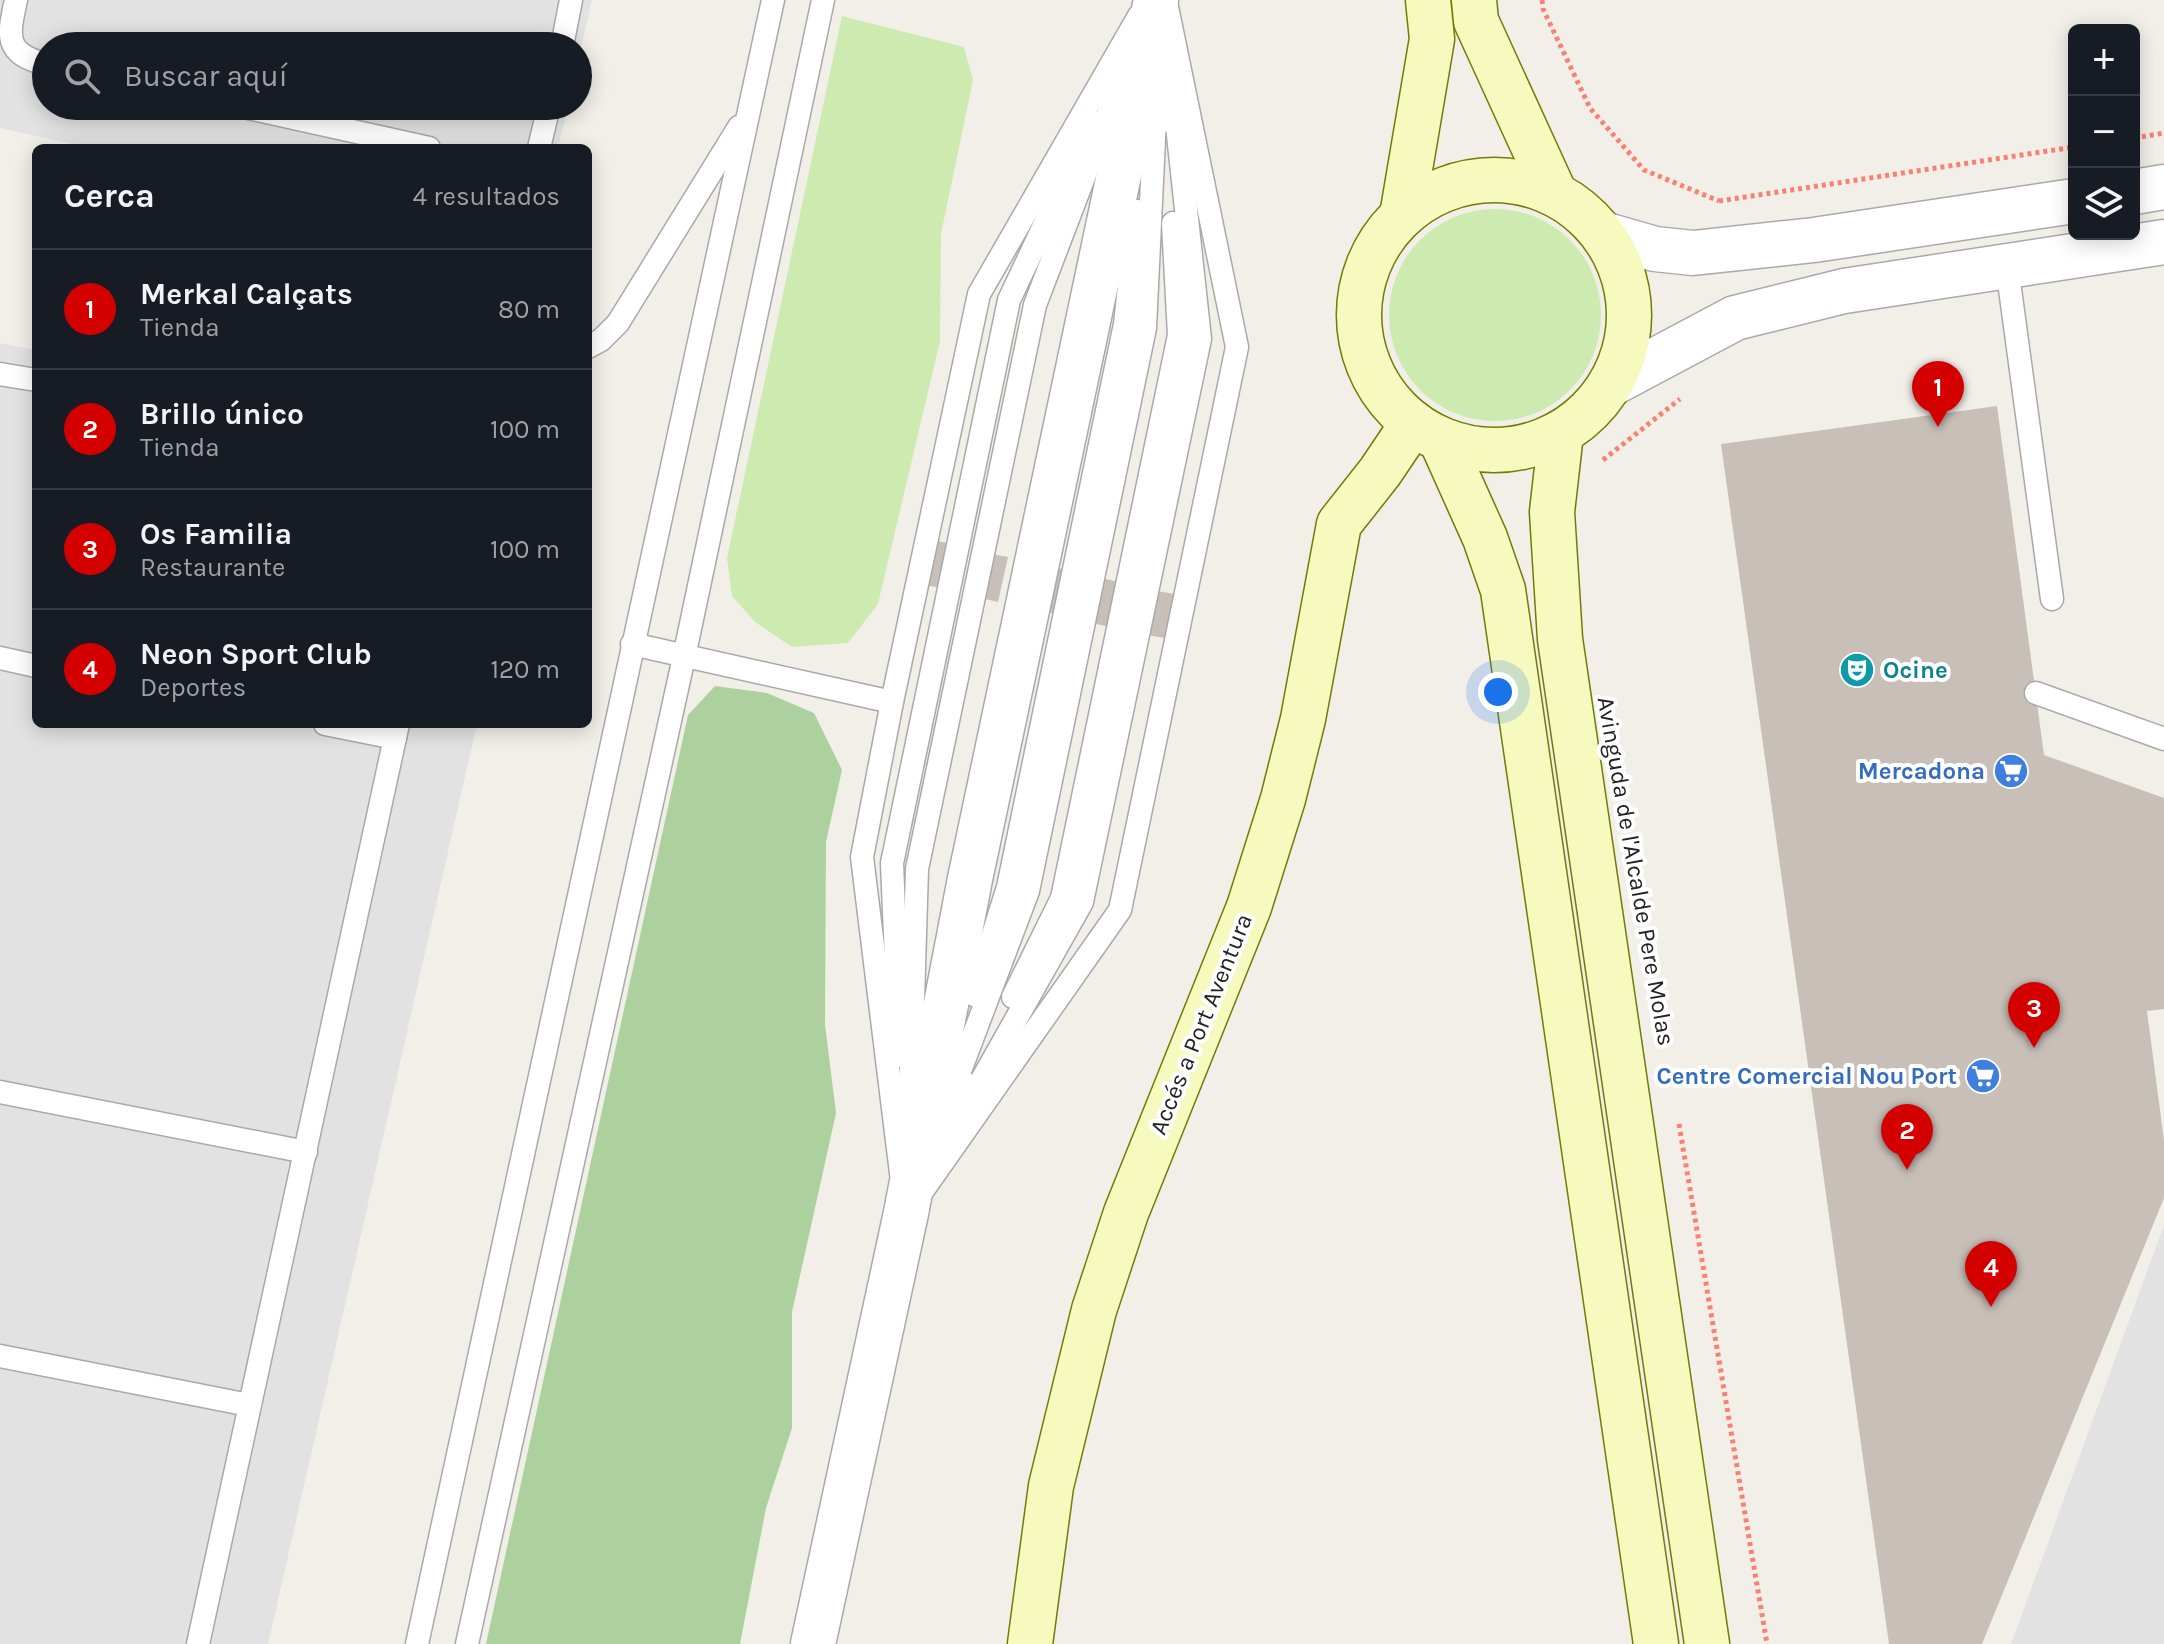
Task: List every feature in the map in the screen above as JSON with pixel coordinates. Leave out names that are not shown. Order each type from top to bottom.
[{"type":"street","points":[[813,1644],[906,1213],[970,879],[1157,0]]},
{"type":"street","points":[[1402,216],[1432,39],[1428,0]]},
{"type":"street","points":[[1474,0],[1476,21],[1555,194]]},
{"type":"street","points":[[1487,180],[1522,183],[1555,194],[1573,205],[1603,234],[1622,270],[1630,308],[1626,348],[1611,384],[1597,404],[1561,433],[1538,443],[1514,449],[1477,449],[1427,431],[1388,399],[1376,381],[1361,339],[1360,294],[1370,262],[1386,234],[1402,216],[1441,191],[1487,180]]},
{"type":"street","points":[[2140,191],[2164,187]]},
{"type":"street","points":[[1603,234],[1655,249],[1693,253],[1814,240],[2068,202]]},
{"type":"street","points":[[1611,384],[1735,318],[1844,291],[2164,242]]},
{"type":"street","points":[[1427,431],[1485,538],[1506,604],[1625,1449],[1656,1644]]},
{"type":"street","name":"Accés a Port Aventura","points":[[1030,1644],[1051,1486],[1094,1310],[1126,1213],[1253,893],[1283,799],[1303,719],[1339,524],[1380,472],[1427,431]]},
{"type":"street","name":"Avinguda de l'Alcalde Pere Molas","points":[[1561,433],[1552,512],[1560,639],[1707,1644]]},
{"type":"lane","points":[[16,0],[10,41],[18,53],[32,60]]},
{"type":"lane","points":[[565,32],[571,0]]},
{"type":"lane","points":[[417,1644],[773,0]]},
{"type":"lane","points":[[467,1644],[684,657],[823,0]]},
{"type":"lane","points":[[906,1213],[862,857],[892,702],[979,294],[1157,0]]},
{"type":"lane","points":[[906,1213],[1028,891],[1145,328],[1157,0]]},
{"type":"lane","points":[[906,1213],[1082,902],[1200,339],[1157,0]]},
{"type":"lane","points":[[906,1213],[1120,910],[1237,347],[1157,0]]},
{"type":"lane","points":[[906,1213],[892,863],[1009,300],[1157,0]]},
{"type":"lane","points":[[592,345],[618,323],[748,112]]},
{"type":"lane","points":[[302,120],[411,144]]},
{"type":"lane","points":[[540,144],[546,120]]},
{"type":"lane","points":[[2007,267],[2052,599]]},
{"type":"lane","points":[[0,374],[32,379]]},
{"type":"lane","points":[[632,644],[892,702]]},
{"type":"lane","points":[[0,658],[32,665]]},
{"type":"lane","points":[[2036,693],[2164,739]]},
{"type":"lane","points":[[198,1644],[397,731],[366,728]]},
{"type":"lane","points":[[0,1092],[306,1152]]},
{"type":"lane","points":[[0,1356],[249,1405]]},
{"type":"path","points":[[1542,0],[1543,9],[1590,108],[1644,170],[1719,201],[2068,148]]},
{"type":"path","points":[[2140,137],[2164,133]]},
{"type":"path","points":[[1599,464],[1682,398]]},
{"type":"path","points":[[1677,1111],[1767,1644]]},
{"type":"green space","points":[[842,16],[964,47],[973,80],[941,234],[940,341],[878,604],[848,643],[792,647],[755,622],[732,596],[727,558]]},
{"type":"green space","points":[[1495,209],[1535,217],[1570,240],[1593,275],[1601,315],[1593,355],[1570,390],[1535,413],[1495,421],[1455,413],[1420,390],[1397,355],[1389,315],[1397,275],[1420,240],[1455,217]]},
{"type":"green space","points":[[715,686],[767,693],[814,713],[842,770],[826,842],[825,1025],[836,1113],[792,1312],[792,1428],[766,1508],[740,1644],[486,1644],[688,715]]},
{"type":"shaded area","points":[[0,0],[592,0],[585,32],[32,32],[32,120],[565,120],[559,144],[73,144],[0,128]]},
{"type":"shaded area","points":[[0,343],[32,349],[32,728],[476,728],[268,1644],[0,1644]]},
{"type":"shaded area","points":[[2164,1225],[2164,1644],[2011,1644]]},
{"type":"building","name":"Centre Comercial Nou Port","points":[[1997,406],[2044,755],[2164,798],[2164,1009],[2147,1011],[2164,1141],[2164,1198],[1982,1644],[1889,1644],[1721,444]]},
{"type":"building","points":[[934,540],[951,544],[942,588],[924,585]]},
{"type":"building","points":[[990,554],[1008,557],[998,602],[981,598]]},
{"type":"building","points":[[1044,566],[1062,569],[1053,613],[1035,610]]},
{"type":"building","points":[[1101,578],[1119,582],[1110,627],[1092,623]]},
{"type":"building","points":[[1157,591],[1175,594],[1165,638],[1147,635]]},
{"type":"place","name":"Merkal Calçats","points":[[1938,427]]},
{"type":"place","name":"Ocine","points":[[1857,670]]},
{"type":"place","name":"Mercadona","points":[[2011,771]]},
{"type":"place","name":"Os Familia","points":[[2034,1048]]},
{"type":"place","name":"Centre Comercial Nou Port","points":[[1983,1076]]},
{"type":"place","name":"Brillo único","points":[[1907,1170]]},
{"type":"place","name":"Neon Sport Club","points":[[1991,1307]]}]
